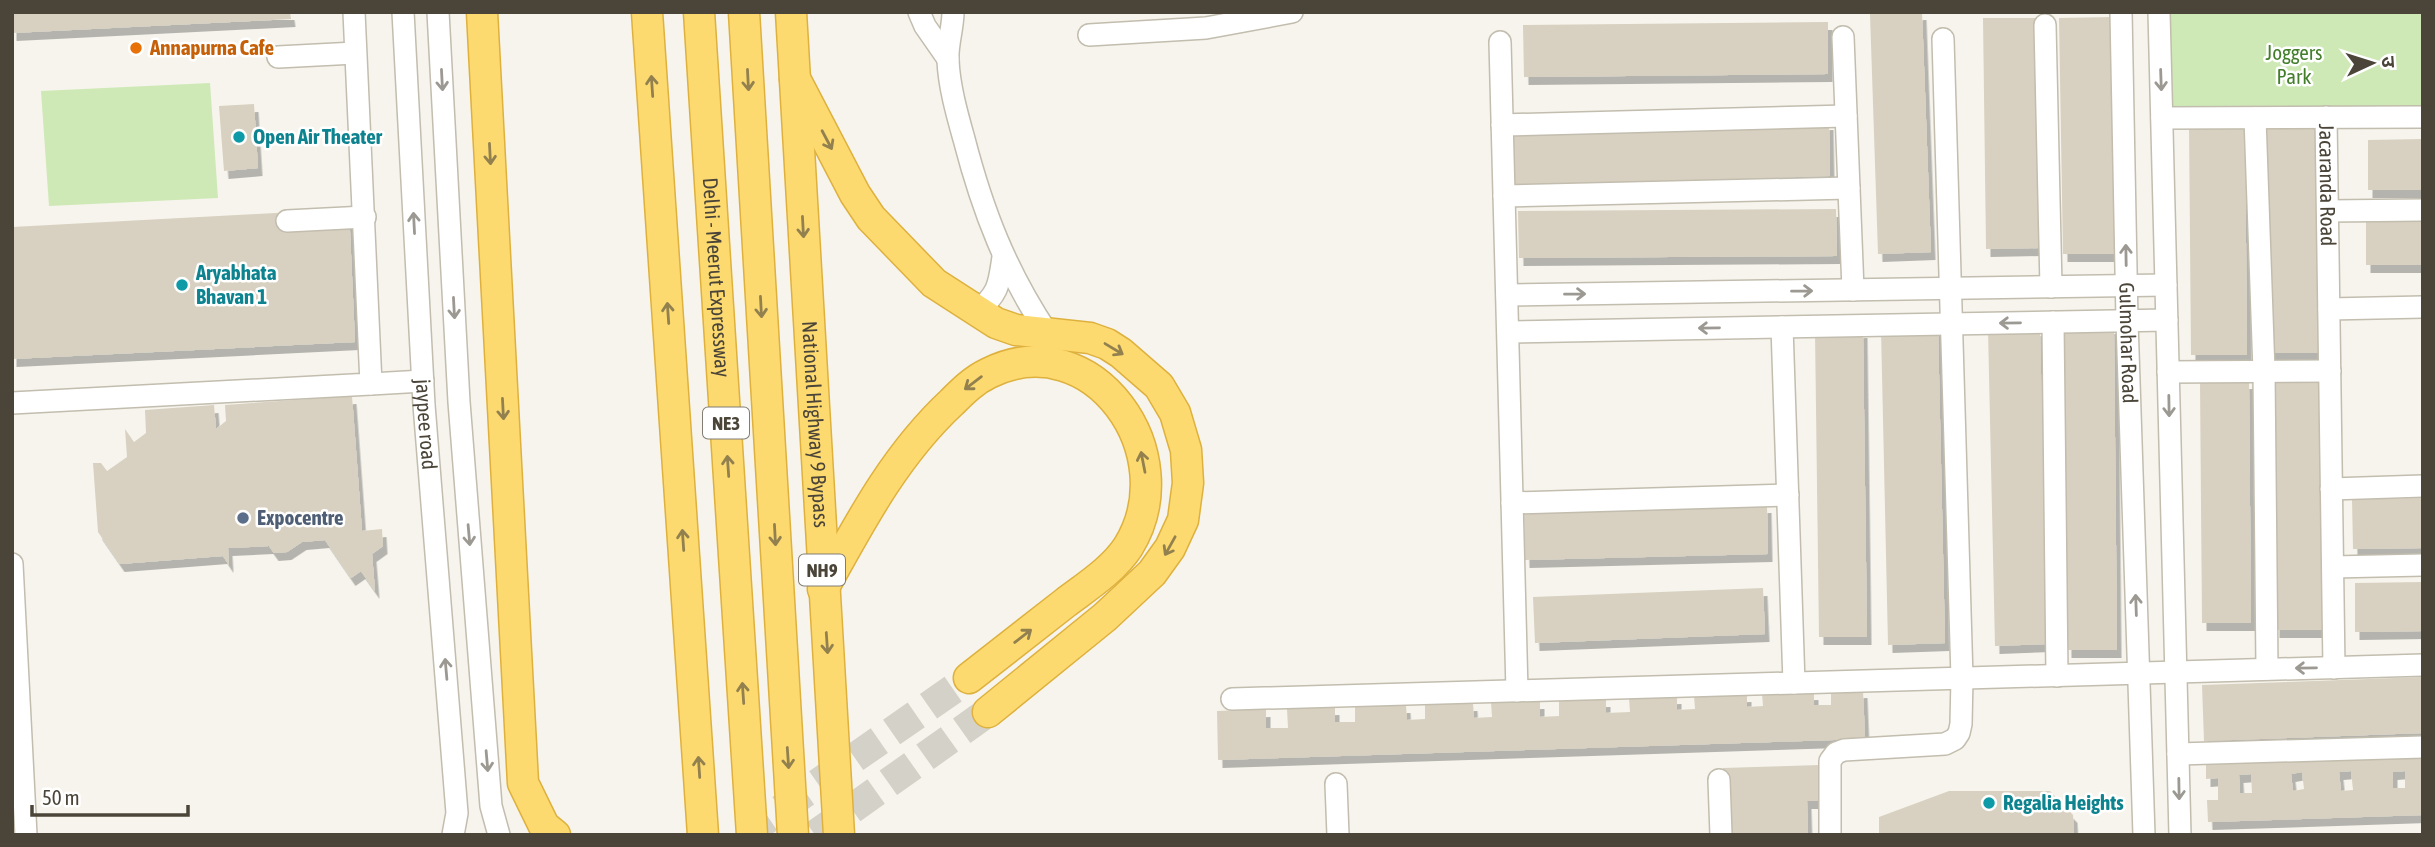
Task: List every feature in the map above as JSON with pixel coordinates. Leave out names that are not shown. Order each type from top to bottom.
[{"type":"highway","points":[[482,12],[523,783],[544,826],[555,835]]},
{"type":"highway","points":[[648,12],[703,835]]},
{"type":"highway","name":"Delhi - Meerut Expressway","points":[[699,12],[752,835]]},
{"type":"highway","name":"Delhi - Meerut Expressway","points":[[744,12],[793,835]]},
{"type":"highway","name":"National Highway 9 Bypass","points":[[791,12],[839,835]]},
{"type":"highway","points":[[795,79],[855,194],[871,218],[934,283],[996,323],[1016,330],[1090,338],[1107,344],[1159,386],[1175,413],[1186,450],[1188,483],[1183,520],[1170,548],[1152,573],[1105,617],[988,712]]},
{"type":"highway","points":[[823,589],[868,507],[914,440],[972,383],[1005,366],[1026,362],[1063,367],[1095,382],[1116,401],[1134,429],[1144,459],[1147,486],[1145,512],[1127,548],[1104,573],[969,678]]},
{"type":"street","points":[[354,12],[371,384]]},
{"type":"street","name":"jaypee road","points":[[402,12],[424,405],[457,813],[453,835]]},
{"type":"street","points":[[438,12],[459,402],[491,806],[499,835]]},
{"type":"street","points":[[919,12],[925,26],[948,59]]},
{"type":"street","points":[[953,12],[948,59],[958,118],[972,171],[1003,257],[1024,299],[1048,334]]},
{"type":"street","points":[[1089,35],[1292,12]]},
{"type":"street","name":"Gulmohar Road","points":[[2121,12],[2135,673]]},
{"type":"street","name":"Gulmohar Road","points":[[2159,12],[2180,835]]},
{"type":"street","points":[[2045,26],[2051,287]]},
{"type":"street","points":[[1843,37],[1853,290]]},
{"type":"street","points":[[1830,835],[1830,761],[1836,753],[1844,750],[1945,744],[1955,739],[1961,724],[1962,678],[1943,39]]},
{"type":"street","points":[[1500,42],[1517,691]]},
{"type":"street","points":[[278,57],[355,53]]},
{"type":"street","points":[[1502,125],[1846,116]]},
{"type":"street","points":[[2162,118],[2326,117]]},
{"type":"street","name":"Jacaranda Road","points":[[2334,668],[2326,117],[2423,117]]},
{"type":"street","points":[[2255,118],[2263,372],[2267,669]]},
{"type":"street","points":[[1504,196],[1849,188]]},
{"type":"street","points":[[2328,211],[2423,210]]},
{"type":"street","points":[[286,221],[365,217]]},
{"type":"street","points":[[976,312],[995,295],[1003,257]]},
{"type":"street","points":[[1507,295],[2166,285]]},
{"type":"street","points":[[2329,309],[2423,307]]},
{"type":"street","points":[[1508,332],[2167,320]]},
{"type":"street","points":[[2053,322],[2057,676]]},
{"type":"street","points":[[1782,327],[1794,683]]},
{"type":"street","points":[[2168,372],[2330,371]]},
{"type":"street","points":[[12,403],[423,381]]},
{"type":"street","points":[[424,405],[459,402]]},
{"type":"street","points":[[2332,489],[2423,486]]},
{"type":"street","points":[[1513,503],[1788,495]]},
{"type":"street","points":[[12,565],[26,835]]},
{"type":"street","points":[[2333,567],[2423,565]]},
{"type":"street","points":[[1232,699],[2423,665]]},
{"type":"street","points":[[2135,673],[2133,760],[2136,835]]},
{"type":"street","points":[[2135,673],[2144,835]]},
{"type":"street","points":[[2178,754],[2423,747]]},
{"type":"street","points":[[1719,780],[1721,835]]},
{"type":"street","points":[[1336,784],[1338,835]]},
{"type":"green space","name":"Joggers Park","points":[[2165,12],[2423,12],[2423,117],[2167,119]]},
{"type":"green space","points":[[210,83],[218,198],[49,206],[41,91]]},
{"type":"building","points":[[12,12],[290,12],[291,19],[12,33]]},
{"type":"building","points":[[1922,12],[1931,252],[1878,254],[1870,14]]},
{"type":"building","points":[[2113,17],[2117,254],[2063,254],[2059,18]]},
{"type":"building","points":[[1983,18],[2035,18],[2039,248],[1986,249]]},
{"type":"building","points":[[1828,22],[1828,74],[1524,77],[1523,25]]},
{"type":"building","name":"Open Air Theater","points":[[254,104],[258,168],[224,171],[219,106]]},
{"type":"building","points":[[2320,120],[2323,353],[2264,353],[2262,121]]},
{"type":"building","points":[[1829,122],[1830,176],[1512,186],[1511,133]]},
{"type":"building","points":[[2189,123],[2245,123],[2247,355],[2191,355]]},
{"type":"building","points":[[2423,139],[2423,190],[2368,190],[2368,140]]},
{"type":"building","name":"Aryabhata Bhavan 1","points":[[349,209],[355,342],[12,359],[12,227]]},
{"type":"building","points":[[1836,209],[1837,256],[1519,258],[1518,211]]},
{"type":"building","points":[[2366,219],[2423,219],[2423,265],[2366,265]]},
{"type":"building","points":[[2064,326],[2114,326],[2117,650],[2067,650]]},
{"type":"building","points":[[1938,328],[1945,643],[1888,645],[1881,329]]},
{"type":"building","points":[[2040,328],[2047,644],[1995,646],[1988,329]]},
{"type":"building","points":[[1863,330],[1867,637],[1819,637],[1815,331]]},
{"type":"building","points":[[2249,381],[2251,623],[2202,623],[2200,382]]},
{"type":"building","points":[[2274,382],[2324,382],[2324,630],[2275,630]]},
{"type":"building","points":[[352,396],[362,531],[382,529],[383,546],[372,554],[375,591],[361,571],[351,578],[325,540],[302,542],[287,552],[274,553],[269,546],[228,548],[229,565],[223,556],[120,564],[98,532],[93,463],[101,463],[107,471],[127,457],[125,429],[134,442],[146,433],[145,410],[214,405],[216,429],[226,421],[225,405]]},
{"type":"building","points":[[2423,498],[2423,548],[2353,549],[2352,499]]},
{"type":"building","points":[[1767,505],[1768,554],[1525,560],[1524,511]]},
{"type":"building","points":[[2423,582],[2423,631],[2355,632],[2355,583]]},
{"type":"building","points":[[1763,588],[1765,634],[1535,643],[1533,597]]},
{"type":"building","points":[[2423,677],[2423,733],[2204,741],[2202,685]]},
{"type":"building","points":[[1863,690],[1865,739],[1218,760],[1217,711],[1266,709],[1266,728],[1288,728],[1287,709],[1335,707],[1335,722],[1355,722],[1355,706],[1406,705],[1407,720],[1425,719],[1425,704],[1473,703],[1474,718],[1492,717],[1491,702],[1540,701],[1540,717],[1559,716],[1559,700],[1606,699],[1606,713],[1630,712],[1629,698],[1677,696],[1677,710],[1695,709],[1694,696],[1747,694],[1747,707],[1763,706],[1762,694],[1814,692],[1814,705],[1831,705],[1831,691]]},
{"type":"building","points":[[2423,758],[2423,815],[2208,822],[2207,800],[2218,800],[2218,778],[2206,779],[2206,762]],"holes":[[[2351,771],[2353,790],[2341,791],[2339,772]],[[2405,771],[2405,788],[2393,788],[2393,772]],[[2302,772],[2304,789],[2293,791],[2291,774]],[[2251,774],[2252,793],[2240,793],[2239,775]]]},
{"type":"building","points":[[1819,765],[1820,801],[1807,801],[1808,835],[1725,835],[1723,768]]},
{"type":"building","name":"Regalia Heights","points":[[1949,791],[2050,791],[2073,815],[2074,835],[1879,835],[1879,817]]},
{"type":"tunnel","points":[[744,835],[969,678]]},
{"type":"tunnel","points":[[815,835],[988,712]]},
{"type":"place","name":"Annapurna Cafe","points":[[136,48]]},
{"type":"place","name":"Open Air Theater","points":[[239,137]]},
{"type":"place","name":"Aryabhata Bhavan 1","points":[[182,285]]},
{"type":"place","name":"Expocentre","points":[[243,518]]},
{"type":"place","name":"Regalia Heights","points":[[1989,803]]}]
